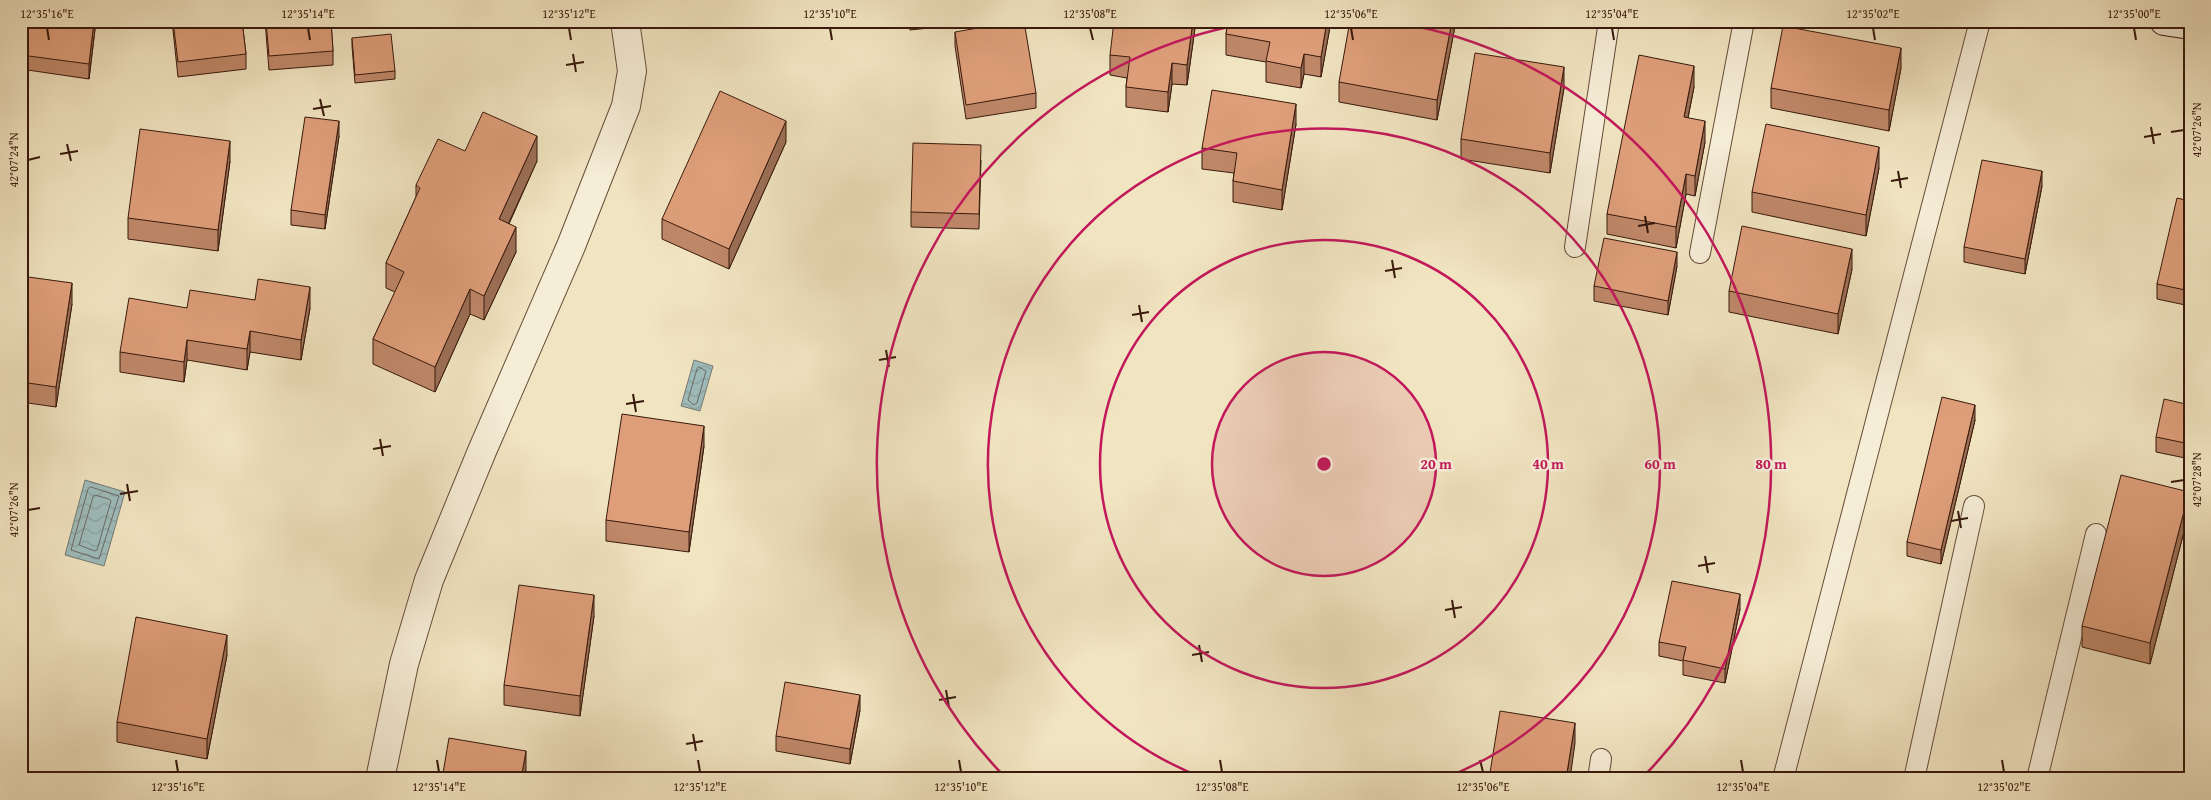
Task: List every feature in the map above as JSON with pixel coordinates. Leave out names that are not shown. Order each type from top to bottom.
[{"type":"street","points":[[380,779],[404,664],[429,580],[482,451],[571,246],[626,106],[632,71],[625,21]]},
{"type":"street","points":[[2164,21],[2190,25]]},
{"type":"lane","points":[[1575,247],[1609,21]]},
{"type":"lane","points":[[1700,253],[1744,21]]},
{"type":"lane","points":[[1783,779],[1980,21]]},
{"type":"lane","points":[[1914,779],[1974,506]]},
{"type":"lane","points":[[2037,779],[2096,534]]},
{"type":"water","points":[[694,360],[713,366],[700,411],[681,406]]},
{"type":"water","points":[[85,480],[125,492],[104,566],[65,555]]},
{"type":"building","points":[[21,21],[94,21],[89,64],[21,55]]},
{"type":"building","points":[[173,21],[242,21],[246,54],[178,62]]},
{"type":"building","points":[[266,21],[331,21],[333,51],[269,56]]},
{"type":"building","points":[[1024,21],[1036,93],[966,105],[955,32]]},
{"type":"building","points":[[1114,21],[1193,21],[1187,65],[1172,63],[1168,92],[1126,87],[1130,57],[1110,55]]},
{"type":"building","points":[[1228,21],[1327,21],[1321,57],[1304,54],[1301,68],[1266,61],[1270,42],[1226,34]]},
{"type":"building","points":[[1350,21],[1452,21],[1437,100],[1339,82]]},
{"type":"building","points":[[1783,26],[1901,48],[1889,110],[1771,88]]},
{"type":"building","points":[[391,34],[395,71],[355,75],[352,38]]},
{"type":"building","points":[[1475,53],[1564,67],[1550,153],[1461,139]]},
{"type":"building","points":[[1639,55],[1694,66],[1684,117],[1705,121],[1695,176],[1686,174],[1676,227],[1607,214]]},
{"type":"building","points":[[1212,90],[1296,104],[1282,190],[1233,181],[1237,153],[1202,148]]},
{"type":"building","points":[[720,91],[786,121],[729,249],[662,219]]},
{"type":"building","points":[[483,112],[537,136],[499,219],[516,227],[484,296],[470,289],[435,367],[373,339],[404,272],[386,263],[420,188],[416,185],[438,139],[465,151]]},
{"type":"building","points":[[305,117],[339,121],[325,215],[291,210]]},
{"type":"building","points":[[1766,124],[1879,147],[1866,215],[1752,192]]},
{"type":"building","points":[[140,129],[230,141],[218,230],[128,218]]},
{"type":"building","points":[[913,143],[981,145],[979,214],[911,212]]},
{"type":"building","points":[[1982,160],[2042,171],[2025,259],[1964,247]]},
{"type":"building","points":[[2177,198],[2190,201],[2190,291],[2157,284]]},
{"type":"building","points":[[1742,226],[1852,249],[1838,314],[1729,291]]},
{"type":"building","points":[[1604,238],[1677,252],[1668,301],[1594,286]]},
{"type":"building","points":[[21,276],[72,283],[56,387],[21,382]]},
{"type":"building","points":[[258,279],[310,287],[301,340],[250,331],[247,349],[187,340],[184,362],[120,352],[129,298],[187,308],[190,290],[255,300]]},
{"type":"building","points":[[1942,397],[1975,405],[1941,550],[1907,542]]},
{"type":"building","points":[[2164,399],[2190,405],[2190,444],[2156,437]]},
{"type":"building","points":[[622,414],[704,426],[689,532],[606,520]]},
{"type":"building","points":[[2121,475],[2189,492],[2150,643],[2082,626]]},
{"type":"building","points":[[1672,581],[1740,594],[1725,669],[1683,660],[1686,647],[1659,642]]},
{"type":"building","points":[[519,585],[594,595],[580,696],[504,685]]},
{"type":"building","points":[[136,617],[227,635],[207,739],[117,722]]},
{"type":"building","points":[[785,682],[860,695],[850,749],[776,736]]},
{"type":"building","points":[[1500,711],[1575,723],[1566,779],[1489,779]]},
{"type":"building","points":[[449,738],[526,751],[521,779],[442,779]]}]
